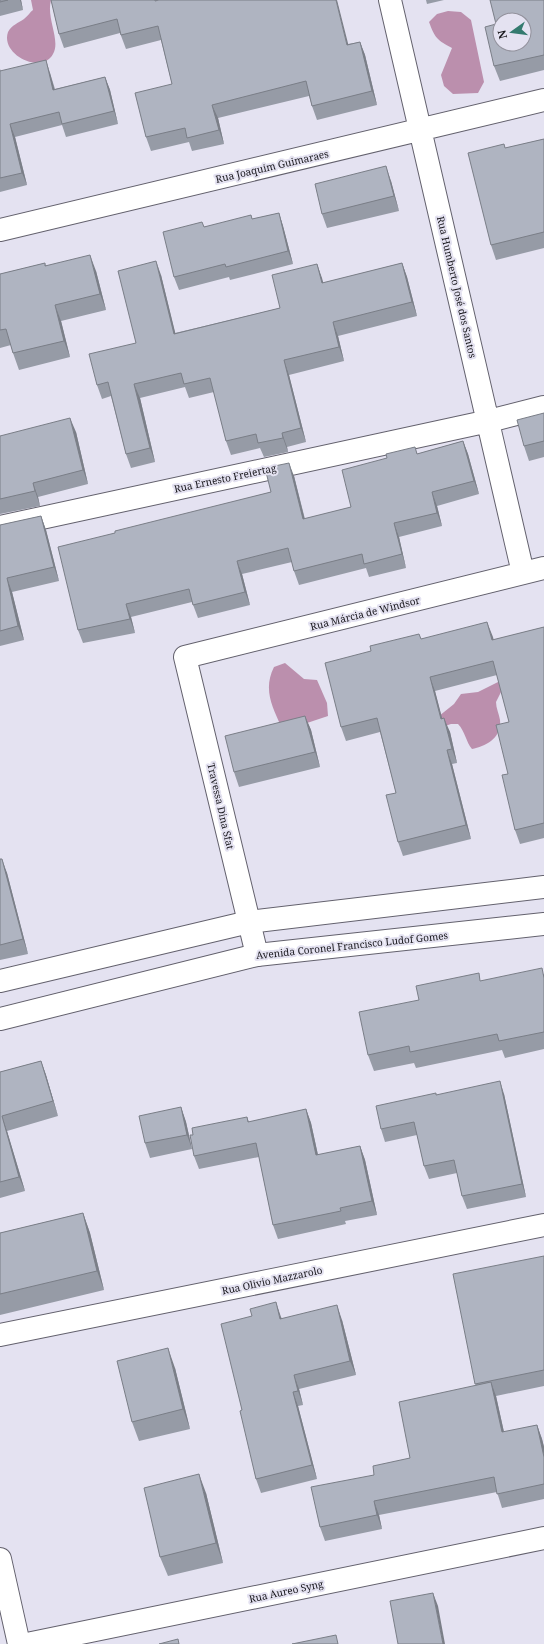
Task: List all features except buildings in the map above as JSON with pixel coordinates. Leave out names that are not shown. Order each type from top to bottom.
[{"type":"street","name":"Rua Humberto José dos Santos","points":[[390,0],[489,421],[523,573]]},
{"type":"street","name":"Rua Joaquim Guimaraes","points":[[0,230],[420,131],[544,100]]},
{"type":"street","name":"Rua Ernesto Freiertag","points":[[0,527],[489,421],[544,407]]},
{"type":"street","name":"Rua Márcia de Windsor","points":[[185,657],[544,568]]},
{"type":"street","name":"Travessa Dina Sfat","points":[[185,657],[257,955]]},
{"type":"street","points":[[0,981],[248,922],[544,887]]},
{"type":"street","name":"Avenida Coronel Francisco Ludof Gomes","points":[[0,1019],[257,955],[544,924]]},
{"type":"street","name":"Rua Olivio Mazzarolo","points":[[0,1335],[544,1225]]},
{"type":"street","name":"Rua Aureo Syng","points":[[27,1644],[544,1538]]},
{"type":"street","points":[[0,1559],[19,1644]]},
{"type":"shaded area","points":[[31,0],[51,0],[50,14],[55,36],[55,48],[53,54],[48,60],[40,63],[23,60],[10,48],[7,40],[8,32],[13,26],[25,18],[33,10]]},
{"type":"shaded area","points":[[448,11],[461,12],[471,20],[484,82],[478,93],[453,94],[444,86],[441,75],[452,48],[437,38],[429,22],[437,14]]},
{"type":"shaded area","points":[[285,663],[304,679],[317,680],[327,703],[328,716],[292,728],[281,726],[270,697],[269,683],[274,667]]},
{"type":"shaded area","points":[[500,681],[505,684],[496,702],[500,720],[498,732],[496,736],[488,743],[472,749],[458,724],[445,726],[439,716],[454,704],[461,694],[478,692]]}]
